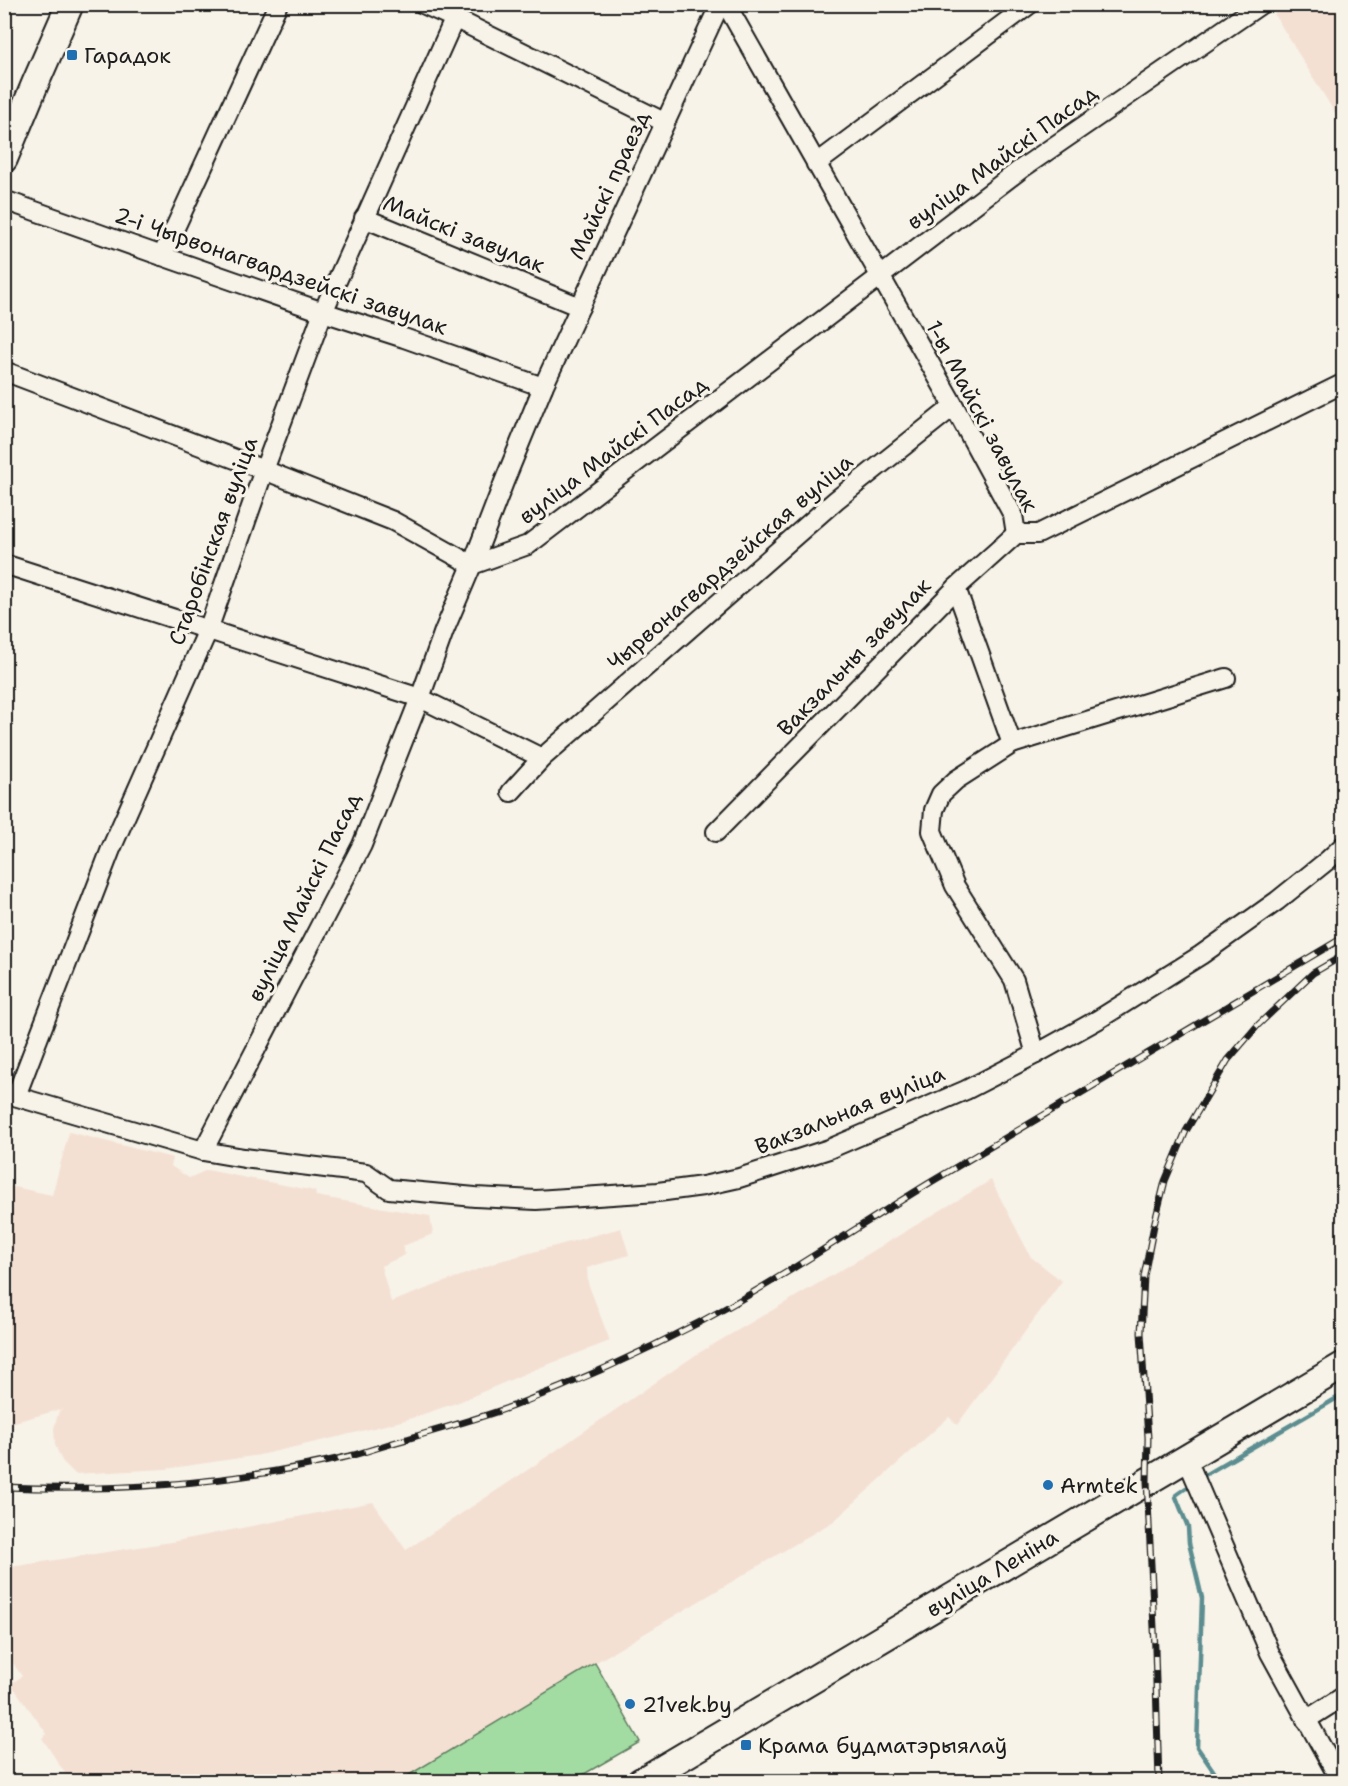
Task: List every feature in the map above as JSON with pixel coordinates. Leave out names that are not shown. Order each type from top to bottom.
[{"type":"main road","points":[[4,159],[70,4]]},
{"type":"main road","name":"вуліца Леніна","points":[[640,1782],[1344,1365]]},
{"type":"street","points":[[162,256],[278,4]]},
{"type":"street","points":[[423,4],[458,11],[664,122]]},
{"type":"street","name":"Майскі праезд","points":[[472,565],[543,387],[720,4]]},
{"type":"street","name":"1-ы Майскі завулак","points":[[726,4],[954,406],[1013,515],[1016,534],[1038,534],[1344,383]]},
{"type":"street","points":[[816,164],[1030,4]]},
{"type":"street","name":"вуліца Майскі Пасад","points":[[203,1151],[362,844],[444,631],[472,565],[528,545],[1021,169],[1261,4]]},
{"type":"street","name":"Старобінская вуліца","points":[[10,1094],[111,849],[208,630],[323,312],[458,11]]},
{"type":"street","name":"2-і Чырвонагвардзейскі завулак","points":[[4,200],[543,387]]},
{"type":"street","name":"Майскі завулак","points":[[364,218],[580,308]]},
{"type":"street","points":[[4,371],[393,521],[472,565]]},
{"type":"street","name":"Чырвонагвардзейская вуліца","points":[[511,792],[542,758],[836,500],[954,406]]},
{"type":"street","points":[[956,588],[1016,534]]},
{"type":"street","points":[[4,564],[420,698],[542,758]]},
{"type":"street","name":"Вакзальны завулак","points":[[716,832],[956,588],[1012,744]]},
{"type":"street","points":[[1036,1054],[1014,980],[956,886],[932,831],[934,810],[941,794],[956,780],[1012,744],[1226,678]]},
{"type":"street","name":"Вакзальная вуліца","points":[[203,1151],[366,1173],[389,1189],[536,1200],[658,1192],[740,1178],[829,1149],[966,1090],[1036,1054],[1099,1019],[1201,955],[1277,901],[1344,845]]},
{"type":"street","points":[[10,1094],[203,1151]]},
{"type":"street","points":[[1186,1457],[1269,1653],[1341,1782]]},
{"type":"street","points":[[1306,1720],[1344,1696]]},
{"type":"shaded area","points":[[1289,5],[1343,5],[1343,126],[1274,14]]},
{"type":"shaded area","points":[[69,1132],[173,1158],[171,1166],[189,1178],[207,1170],[315,1191],[316,1196],[430,1216],[433,1234],[403,1246],[405,1255],[381,1266],[391,1302],[500,1261],[621,1228],[629,1255],[587,1268],[588,1283],[610,1341],[459,1402],[409,1419],[342,1436],[260,1455],[166,1469],[75,1474],[62,1461],[55,1445],[54,1428],[59,1411],[62,1409],[4,1425],[5,1185],[52,1195]]},
{"type":"shaded area","points":[[991,1180],[1031,1257],[1062,1281],[957,1425],[949,1417],[834,1521],[595,1663],[640,1742],[572,1781],[70,1781],[42,1738],[47,1734],[11,1684],[22,1676],[5,1652],[4,1568],[171,1542],[373,1502],[406,1550],[697,1354]]},
{"type":"green space","points":[[595,1663],[640,1742],[572,1781],[399,1781]]},
{"type":"waterway","points":[[1203,1476],[1344,1394]]},
{"type":"waterway","points":[[1186,1488],[1176,1497],[1188,1527],[1189,1543],[1202,1598],[1197,1747],[1221,1782]]},
{"type":"railway","points":[[4,1487],[135,1487],[265,1473],[357,1454],[513,1406],[561,1387],[609,1367],[732,1304],[791,1270],[936,1179],[1344,937]]},
{"type":"railway","points":[[1159,1782],[1147,1481],[1148,1438],[1141,1333],[1144,1276],[1154,1225],[1165,1181],[1186,1131],[1228,1060],[1258,1025],[1313,973],[1344,955]]},
{"type":"place","name":"Гарадок","points":[[72,55]]},
{"type":"place","name":"Armtek","points":[[1048,1485]]},
{"type":"place","name":"21vek.by","points":[[630,1704]]},
{"type":"place","name":"Крама будматэрыялаў","points":[[746,1745]]}]
